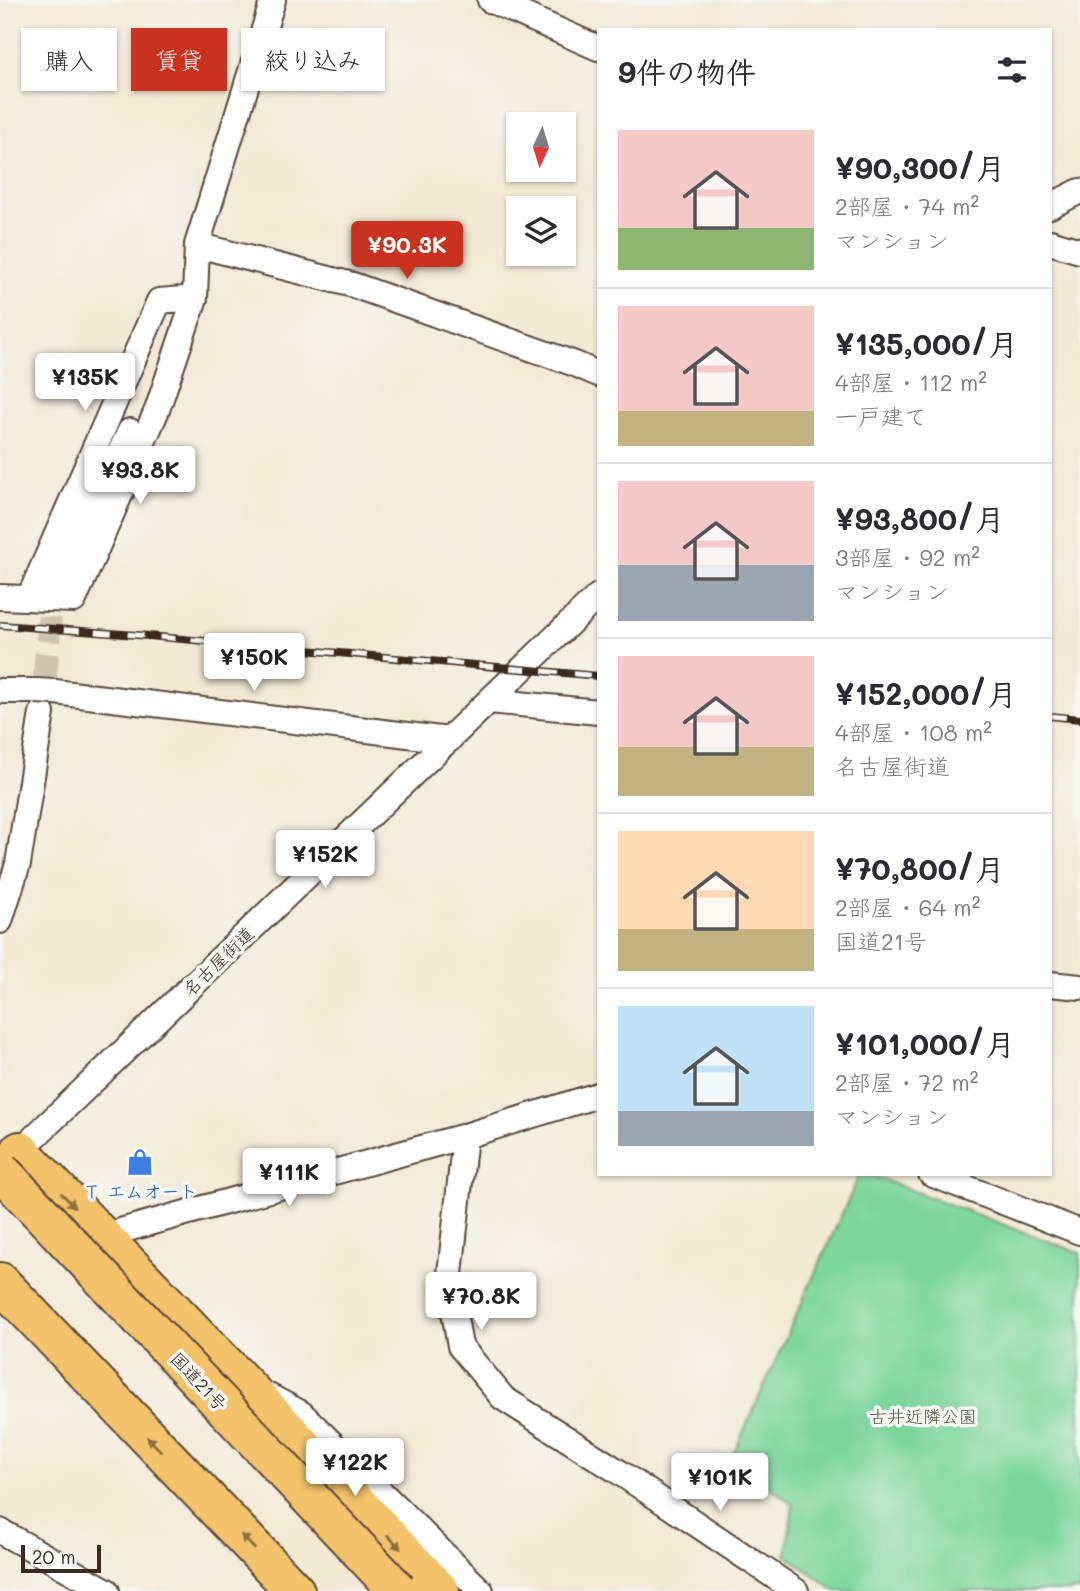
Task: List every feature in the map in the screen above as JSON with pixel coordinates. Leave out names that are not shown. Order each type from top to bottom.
[{"type":"highway","points":[[10,1161],[102,1236],[440,1591]]},
{"type":"highway","name":"国道21号","points":[[10,1161],[398,1591]]},
{"type":"highway","name":"国道21号","points":[[0,1194],[374,1591]]},
{"type":"highway","points":[[0,1282],[295,1591]]},
{"type":"street","points":[[0,597],[41,595],[74,600],[157,410],[195,298],[197,245],[273,0]]},
{"type":"street","points":[[490,0],[597,48]]},
{"type":"street","points":[[1052,205],[1080,191]]},
{"type":"street","points":[[1052,243],[1080,251]]},
{"type":"street","points":[[197,245],[353,285],[597,374]]},
{"type":"street","points":[[41,595],[159,301],[195,298]]},
{"type":"street","name":"名古屋街道","points":[[10,1161],[597,597]]},
{"type":"street","points":[[0,691],[449,740]]},
{"type":"street","points":[[0,880],[41,697]]},
{"type":"street","points":[[0,920],[18,864],[41,697]]},
{"type":"street","points":[[490,701],[597,712]]},
{"type":"street","points":[[1052,984],[1080,987]]},
{"type":"street","points":[[102,1236],[465,1136],[597,1096]]},
{"type":"street","points":[[465,1136],[449,1283],[460,1346],[503,1398],[796,1591]]},
{"type":"street","points":[[936,1176],[1080,1232]]},
{"type":"street","points":[[244,1384],[301,1413],[481,1591]]},
{"type":"street","points":[[0,1531],[107,1591]]},
{"type":"green space","name":"古井近隣公園","points":[[859,1176],[873,1176],[1080,1253],[1080,1591],[836,1591],[786,1555],[793,1505],[732,1457]]},
{"type":"tunnel","points":[[42,713],[52,592]]},
{"type":"railway","points":[[0,625],[597,676]]},
{"type":"railway","points":[[1052,716],[1080,719]]},
{"type":"place","name":"Ｔ エムオート","points":[[140,1162]]}]
